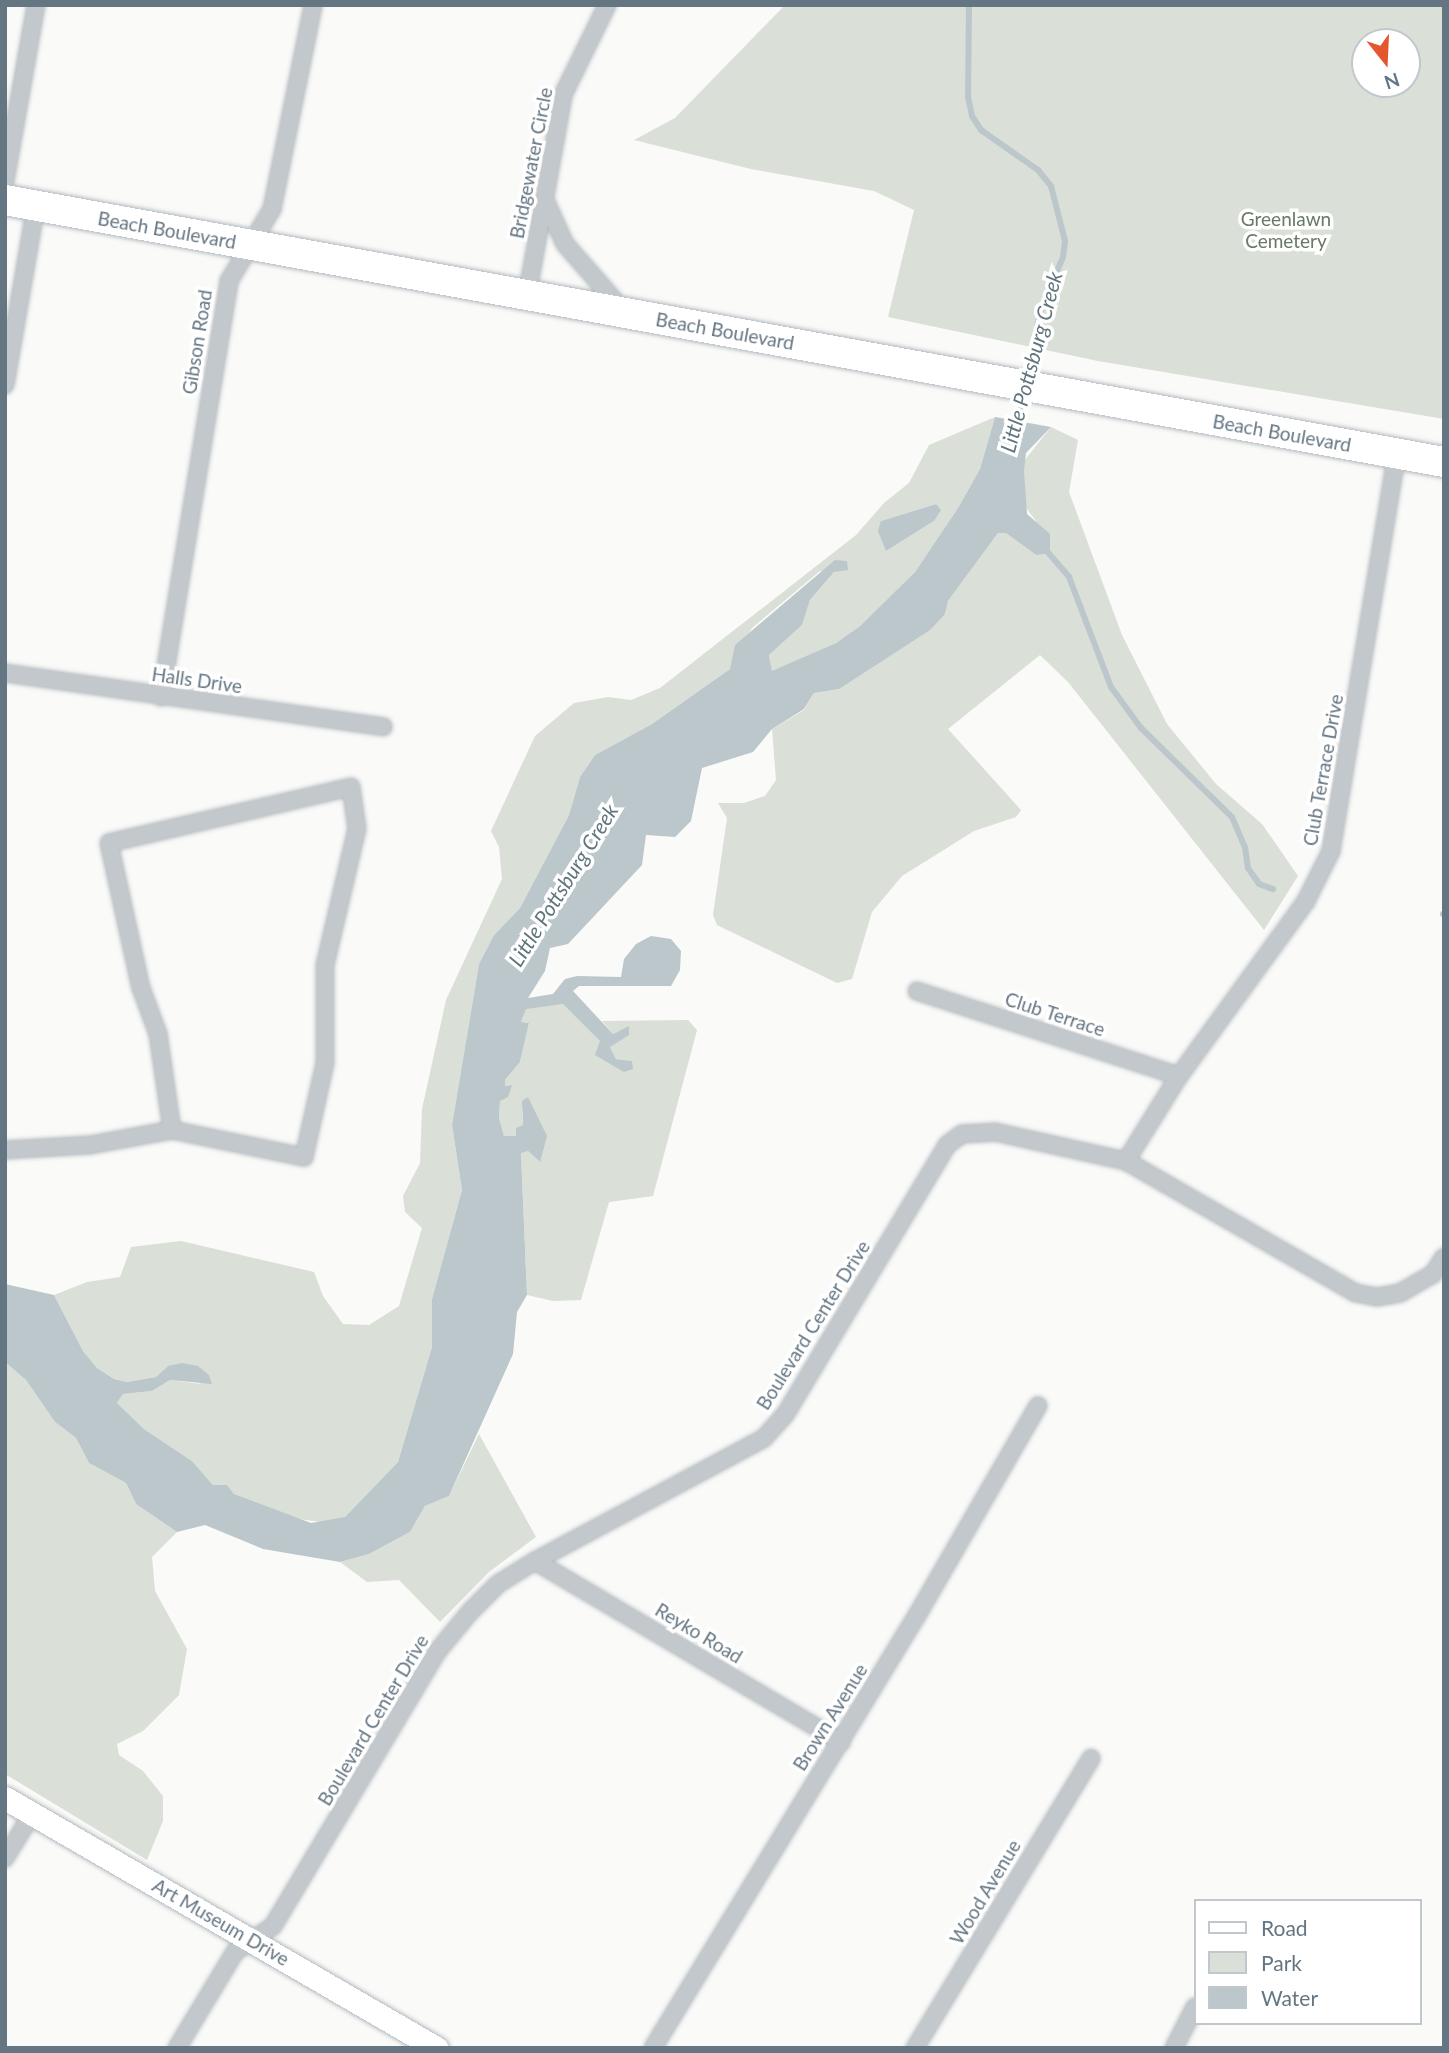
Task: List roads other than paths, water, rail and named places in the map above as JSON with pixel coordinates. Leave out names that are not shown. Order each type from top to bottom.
[{"type":"highway","name":"Beach Boulevard","points":[[5,201],[1444,462]]},
{"type":"street","points":[[5,181],[36,5]]},
{"type":"street","name":"Gibson Road","points":[[161,697],[229,281],[272,209],[313,5]]},
{"type":"street","name":"Bridgewater Circle","points":[[527,296],[563,95],[607,5]]},
{"type":"street","points":[[544,197],[565,244],[626,313]]},
{"type":"street","points":[[5,385],[36,206]]},
{"type":"street","name":"Club Terrace Drive","points":[[1126,1161],[1180,1076],[1306,901],[1331,851],[1397,454]]},
{"type":"street","name":"Halls Drive","points":[[5,673],[383,727]]},
{"type":"street","points":[[5,1150],[90,1144],[172,1130],[304,1157],[325,1063],[325,965],[357,828],[351,787],[109,843],[141,988],[158,1034],[172,1130]]},
{"type":"street","name":"Club Terrace","points":[[917,991],[1180,1076]]},
{"type":"street","name":"Boulevard Center Drive","points":[[177,2048],[235,1952],[274,1926],[437,1652],[498,1584],[535,1561],[764,1438],[785,1415],[947,1145],[962,1134],[995,1132],[1126,1161],[1356,1293],[1377,1297],[1400,1293],[1433,1274],[1444,1257]]},
{"type":"street","name":"Brown Avenue","points":[[653,2048],[841,1742],[1038,1406]]},
{"type":"street","name":"Reyko Road","points":[[535,1561],[841,1742]]},
{"type":"street","name":"Wood Avenue","points":[[915,2048],[1091,1758]]},
{"type":"street","name":"Art Museum Drive","points":[[5,1798],[437,2048]]},
{"type":"street","points":[[5,1858],[32,1814]]},
{"type":"street","points":[[1174,2048],[1194,2009]]},
{"type":"water","points":[[995,417],[1051,427],[1026,453],[1024,471],[1027,514],[1050,534],[1050,553],[1036,555],[1006,533],[998,533],[948,601],[945,614],[930,630],[839,689],[814,693],[804,709],[772,729],[753,752],[702,768],[691,821],[675,837],[646,835],[642,865],[568,944],[550,948],[545,971],[528,998],[553,994],[565,979],[577,976],[621,977],[624,959],[636,944],[651,936],[671,939],[681,951],[680,970],[671,986],[579,986],[573,991],[613,1034],[629,1026],[629,1035],[610,1047],[616,1059],[632,1061],[633,1069],[624,1072],[595,1055],[600,1041],[563,1004],[526,1009],[521,1022],[529,1023],[520,1062],[505,1080],[505,1086],[512,1085],[508,1097],[500,1101],[499,1118],[504,1136],[516,1136],[516,1128],[523,1125],[522,1101],[528,1097],[547,1136],[540,1162],[528,1151],[521,1153],[527,1295],[517,1312],[513,1354],[449,1496],[425,1506],[410,1532],[369,1554],[340,1562],[263,1549],[205,1525],[177,1532],[136,1504],[126,1483],[89,1463],[76,1438],[55,1422],[26,1380],[5,1362],[5,1284],[54,1295],[83,1351],[97,1368],[114,1379],[127,1382],[156,1377],[168,1366],[182,1363],[198,1366],[209,1375],[212,1384],[170,1380],[152,1391],[123,1394],[117,1403],[144,1429],[192,1461],[213,1485],[227,1485],[234,1494],[311,1523],[345,1517],[398,1462],[432,1347],[432,1299],[462,1190],[452,1125],[479,964],[494,935],[520,908],[569,815],[580,777],[595,755],[652,724],[730,669],[735,645],[835,560],[847,561],[848,570],[834,572],[810,600],[802,625],[769,655],[772,671],[836,643],[860,626],[915,572],[958,508],[980,469]]},
{"type":"water","points":[[936,504],[941,510],[934,521],[886,551],[878,531],[881,521]]},
{"type":"waterway","name":"Little Pottsburg Creek","points":[[969,5],[968,97],[972,116],[981,130],[1038,170],[1051,186],[1065,241],[1063,257],[1041,309],[1026,377]]},
{"type":"waterway","name":"Little Pottsburg Creek","points":[[1019,421],[1023,395]]},
{"type":"waterway","points":[[1045,549],[1069,577],[1111,687],[1141,728],[1232,817],[1245,847],[1248,868],[1259,884],[1273,889]]},
{"type":"park label","name":"Greenlawn Cemetery","points":[[1286,230]]}]
